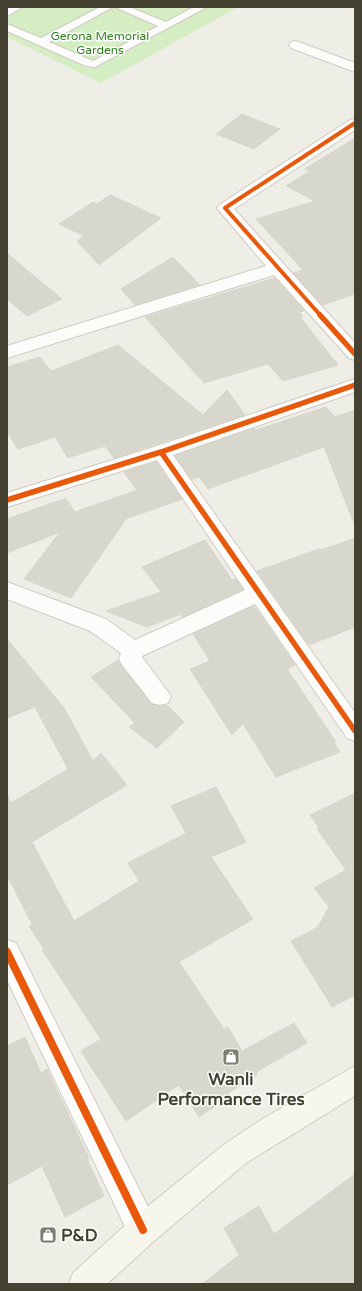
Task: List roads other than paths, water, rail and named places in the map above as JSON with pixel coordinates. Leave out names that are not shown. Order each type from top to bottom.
[{"type":"main road","points":[[84,1284],[143,1230],[236,1152],[355,1080]]},
{"type":"street","points":[[296,45],[355,68]]},
{"type":"street","points":[[355,123],[225,208],[355,354]]},
{"type":"street","points":[[7,352],[277,268]]},
{"type":"street","points":[[7,500],[160,452],[355,385]]},
{"type":"street","points":[[160,452],[355,731]]},
{"type":"street","points":[[7,590],[32,601],[98,625],[133,650]]},
{"type":"street","points":[[160,696],[130,659],[133,650],[259,593]]},
{"type":"street","points":[[7,952],[143,1230]]},
{"type":"lane","points":[[7,13],[18,7]]},
{"type":"lane","points":[[41,42],[108,7]]},
{"type":"lane","points":[[120,7],[166,26]]},
{"type":"lane","points":[[7,27],[90,64],[95,64],[202,7]]},
{"type":"place","name":"Wanli Performance Tires","points":[[231,1057]]},
{"type":"place","name":"P&D","points":[[48,1235]]},
{"type":"park label","name":"Gerona Memorial Gardens","points":[[100,43]]}]
